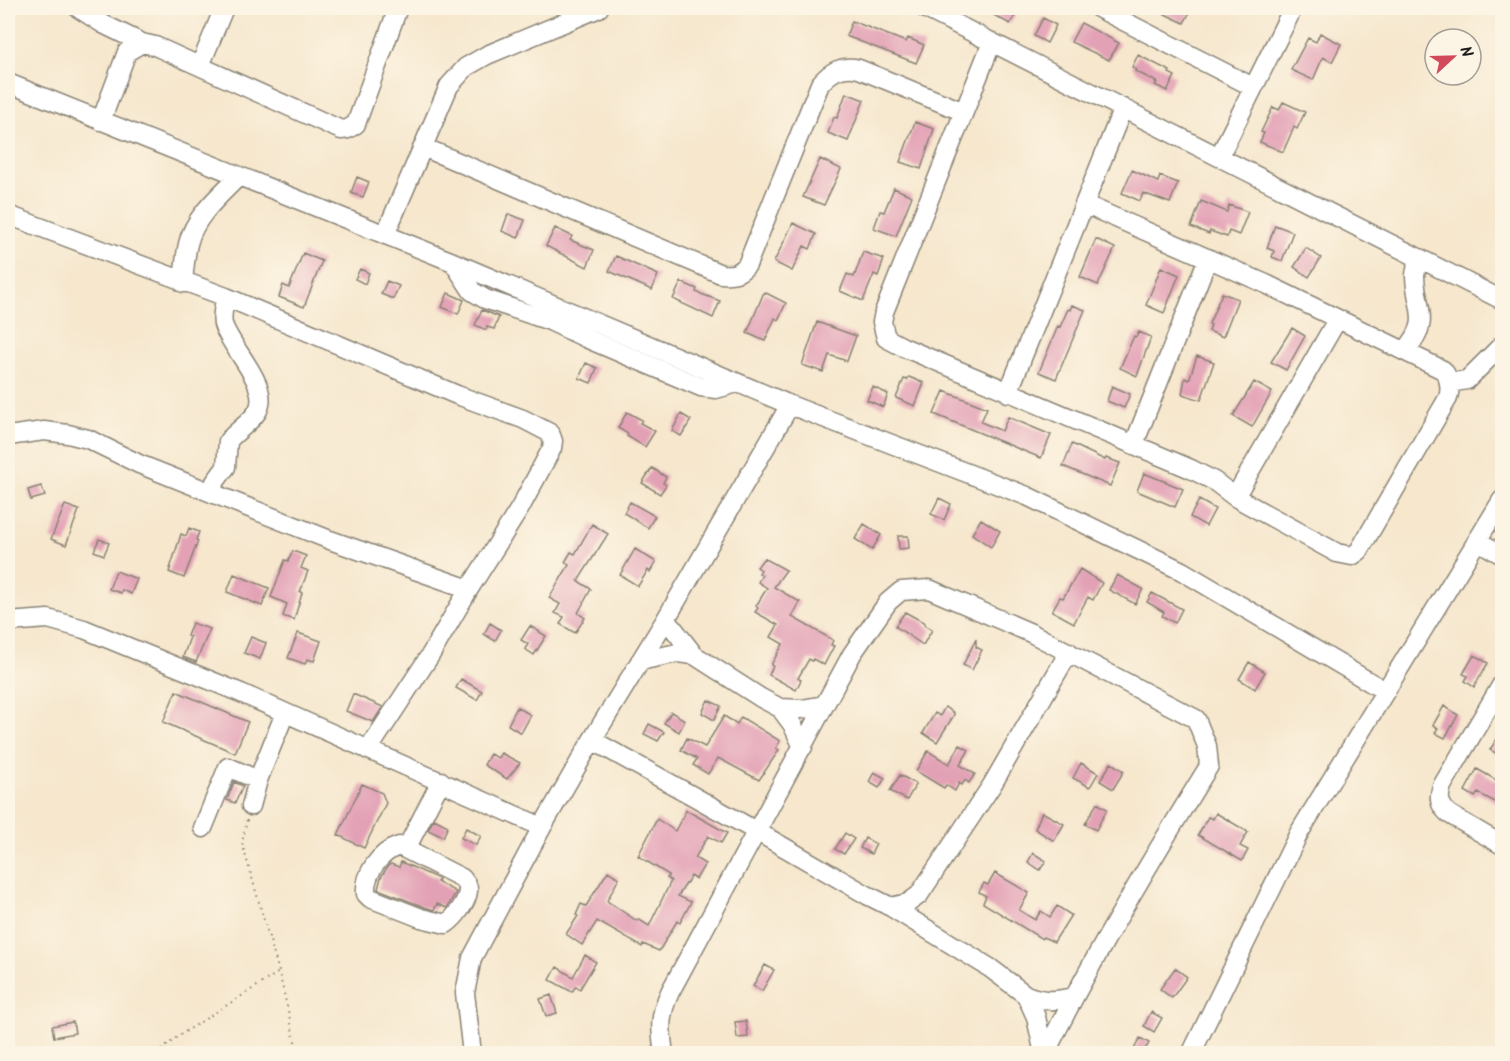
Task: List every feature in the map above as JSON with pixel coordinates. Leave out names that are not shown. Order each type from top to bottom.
[{"type":"street","points":[[78,8],[103,24],[141,43],[155,46],[341,130],[356,124],[398,8]]},
{"type":"street","points":[[200,66],[224,8]]},
{"type":"street","points":[[924,8],[1503,300]]},
{"type":"street","points":[[1098,8],[1253,87]]},
{"type":"street","points":[[1220,157],[1293,8]]},
{"type":"street","points":[[386,235],[449,86],[465,67],[487,55],[594,9]]},
{"type":"street","points":[[992,42],[884,312],[882,322],[886,338],[1008,393],[1134,444],[1206,477],[1235,497],[1337,553],[1352,556],[1365,543],[1448,398],[1449,383],[1443,370],[1266,284],[1084,204]]},
{"type":"street","points":[[101,120],[127,52],[141,43]]},
{"type":"street","points":[[423,147],[728,275],[742,271],[750,259],[820,84],[827,76],[849,67],[859,69],[964,112]]},
{"type":"street","points":[[8,83],[453,262],[790,405],[907,448],[1048,506],[1182,571],[1385,691]]},
{"type":"street","points":[[1008,393],[1123,108]]},
{"type":"street","points":[[183,282],[188,243],[195,227],[214,201],[239,176]]},
{"type":"street","points":[[8,215],[226,297],[457,395],[523,419],[550,433],[553,441],[552,448],[520,508],[431,654],[368,750]]},
{"type":"street","points":[[1134,444],[1208,258]]},
{"type":"street","points":[[1405,351],[1415,340],[1420,326],[1420,304],[1415,274],[1420,258]]},
{"type":"street","points":[[453,262],[472,291],[484,299],[550,321],[701,387],[716,389],[738,383]]},
{"type":"street","points":[[211,492],[226,466],[228,441],[258,411],[261,399],[252,375],[224,325],[222,311],[226,297]]},
{"type":"street","points":[[1235,497],[1337,320]]},
{"type":"street","points":[[629,357],[638,340]]},
{"type":"street","points":[[1449,383],[1467,380],[1503,345]]},
{"type":"street","points":[[472,1053],[465,993],[472,958],[542,827],[592,740],[666,619],[790,405]]},
{"type":"street","points":[[8,436],[44,431],[88,439],[139,464],[330,540],[469,589]]},
{"type":"street","points":[[1191,1053],[1299,833],[1503,500]]},
{"type":"street","points":[[1479,541],[1503,555]]},
{"type":"street","points":[[664,1053],[661,1030],[662,1011],[689,955],[852,654],[888,602],[901,591],[929,589],[1031,633],[1196,719],[1207,746],[1209,766],[1153,857],[1073,997],[1045,1053]]},
{"type":"street","points":[[8,622],[48,619],[84,629],[285,713],[542,827]]},
{"type":"street","points":[[666,619],[694,655],[780,708],[792,724],[802,747]]},
{"type":"street","points":[[891,907],[908,903],[919,895],[993,785],[1069,652]]},
{"type":"street","points":[[640,661],[677,653],[694,655]]},
{"type":"street","points":[[1501,689],[1438,796],[1441,807],[1449,814],[1503,845]]},
{"type":"street","points":[[780,708],[802,709],[824,705]]},
{"type":"street","points":[[251,806],[258,780],[285,713]]},
{"type":"street","points":[[592,740],[891,907],[990,968],[1026,995],[1054,1002],[1073,997]]},
{"type":"street","points":[[202,828],[228,767],[258,780]]},
{"type":"street","points":[[406,849],[441,781]]},
{"type":"street","points":[[399,846],[406,849],[462,878],[467,884],[468,892],[455,918],[446,924],[421,918],[370,898],[366,894],[368,877],[374,864],[391,849],[399,846]]},
{"type":"street","points":[[919,895],[923,928]]},
{"type":"street","points":[[1026,995],[1036,1017],[1045,1053]]},
{"type":"path","points":[[251,806],[242,843],[279,972],[298,1053]]},
{"type":"path","points":[[157,1053],[177,1037],[279,972]]},
{"type":"building","points":[[981,8],[1020,8],[1010,24]]},
{"type":"building","points":[[1152,8],[1192,8],[1184,23]]},
{"type":"building","points":[[1043,18],[1056,25],[1047,43],[1034,36]]},
{"type":"building","points":[[852,21],[906,42],[908,38],[924,45],[916,63],[846,36]]},
{"type":"building","points":[[1081,23],[1119,43],[1109,60],[1071,42]]},
{"type":"building","points":[[1320,33],[1341,44],[1332,62],[1323,57],[1313,80],[1291,70],[1308,38],[1316,42]]},
{"type":"building","points":[[1138,55],[1170,71],[1169,73],[1175,76],[1167,91],[1155,85],[1157,82],[1135,71],[1132,67]]},
{"type":"building","points":[[846,93],[864,100],[848,141],[828,133],[834,117],[837,118]]},
{"type":"building","points":[[1283,102],[1305,112],[1297,129],[1294,127],[1283,152],[1260,142],[1264,133],[1261,132],[1273,107],[1279,110]]},
{"type":"building","points":[[915,122],[934,129],[921,169],[900,162]]},
{"type":"building","points":[[820,159],[841,169],[824,205],[803,197]]},
{"type":"building","points":[[1132,170],[1158,182],[1160,176],[1178,183],[1170,203],[1143,193],[1140,201],[1122,193]]},
{"type":"building","points":[[357,177],[369,182],[363,197],[351,193]]},
{"type":"building","points":[[894,188],[912,196],[896,236],[874,228],[880,211],[884,212]]},
{"type":"building","points":[[1201,201],[1227,212],[1229,205],[1248,212],[1239,235],[1229,231],[1227,237],[1210,231],[1209,234],[1191,227]]},
{"type":"building","points":[[508,214],[525,220],[518,238],[502,231]]},
{"type":"building","points":[[793,223],[816,234],[810,249],[804,246],[792,271],[774,262]]},
{"type":"building","points":[[1275,225],[1293,232],[1282,261],[1272,257],[1274,251],[1267,248]]},
{"type":"building","points":[[555,228],[572,236],[570,240],[594,250],[587,267],[546,246]]},
{"type":"building","points":[[1096,239],[1115,248],[1098,285],[1080,277]]},
{"type":"building","points":[[1306,248],[1321,258],[1309,277],[1294,267]]},
{"type":"building","points":[[863,252],[884,259],[878,276],[874,274],[863,301],[840,291],[847,274],[854,277]]},
{"type":"building","points":[[303,253],[322,261],[304,307],[279,297],[283,285],[289,288]]},
{"type":"building","points":[[616,256],[658,275],[652,290],[609,271]]},
{"type":"building","points":[[1161,267],[1179,275],[1164,313],[1146,305]]},
{"type":"building","points":[[360,269],[369,273],[365,284],[355,279]]},
{"type":"building","points":[[387,281],[399,286],[393,299],[381,294]]},
{"type":"building","points":[[681,282],[697,289],[696,292],[720,301],[713,318],[673,299]]},
{"type":"building","points":[[764,292],[786,303],[778,320],[775,318],[765,341],[747,333]]},
{"type":"building","points":[[448,293],[464,300],[458,314],[442,307]]},
{"type":"building","points":[[1222,293],[1238,299],[1223,337],[1209,331],[1211,325],[1209,324]]},
{"type":"building","points":[[1072,305],[1085,310],[1056,379],[1039,372],[1058,326],[1060,327]]},
{"type":"building","points":[[482,310],[499,317],[494,329],[487,327],[486,330],[475,325]]},
{"type":"building","points":[[817,322],[856,336],[847,361],[829,355],[823,372],[802,365]]},
{"type":"building","points":[[1292,328],[1305,336],[1286,370],[1271,362]]},
{"type":"building","points":[[1139,332],[1151,337],[1137,376],[1120,368],[1134,336],[1136,337]]},
{"type":"building","points":[[1197,356],[1214,362],[1201,400],[1182,394],[1185,378],[1189,380]]},
{"type":"building","points":[[586,363],[597,368],[591,383],[579,378]]},
{"type":"building","points":[[909,377],[924,383],[915,406],[896,398],[904,379],[907,380]]},
{"type":"building","points":[[1254,382],[1272,392],[1252,427],[1233,416]]},
{"type":"building","points":[[1112,386],[1130,394],[1124,408],[1107,401]]},
{"type":"building","points":[[873,387],[888,394],[883,407],[867,400]]},
{"type":"building","points":[[944,391],[987,408],[981,422],[1002,431],[1008,417],[1051,435],[1041,458],[934,414]]},
{"type":"building","points":[[627,412],[642,420],[640,423],[655,431],[645,447],[618,428]]},
{"type":"building","points":[[681,414],[691,420],[681,436],[672,431]]},
{"type":"building","points":[[1072,444],[1105,460],[1106,458],[1120,463],[1110,486],[1063,466]]},
{"type":"building","points":[[652,468],[666,477],[663,483],[666,485],[660,494],[642,483]]},
{"type":"building","points":[[1144,473],[1183,489],[1175,507],[1137,491]]},
{"type":"building","points":[[41,486],[45,496],[31,500],[28,490]]},
{"type":"building","points":[[939,498],[951,504],[944,520],[931,514]]},
{"type":"building","points":[[1199,500],[1215,509],[1206,526],[1190,517]]},
{"type":"building","points":[[630,502],[655,516],[648,528],[624,513]]},
{"type":"building","points":[[65,505],[79,510],[66,545],[51,539]]},
{"type":"building","points":[[981,519],[1000,531],[991,547],[972,534]]},
{"type":"building","points":[[592,524],[608,534],[578,581],[591,589],[578,613],[585,618],[575,633],[560,624],[564,617],[555,613],[560,604],[549,598],[569,565],[565,562],[571,552],[575,554]]},
{"type":"building","points":[[864,524],[881,535],[872,550],[855,539]]},
{"type":"building","points":[[189,528],[199,532],[196,540],[198,541],[184,578],[169,572],[181,534],[186,536]]},
{"type":"building","points":[[898,536],[908,536],[909,548],[899,549]]},
{"type":"building","points":[[99,539],[109,543],[104,555],[94,551]]},
{"type":"building","points":[[635,549],[656,562],[638,586],[620,575]]},
{"type":"building","points":[[293,551],[306,556],[301,568],[308,571],[300,592],[302,593],[294,620],[283,616],[287,604],[271,597],[285,560],[288,561]]},
{"type":"building","points":[[764,558],[786,570],[774,587],[800,602],[792,617],[833,640],[831,645],[834,646],[824,665],[809,659],[798,678],[801,680],[796,690],[769,675],[773,666],[771,665],[783,644],[771,637],[778,625],[755,612],[767,588],[758,582],[762,575],[759,573],[761,570],[757,567]]},
{"type":"building","points":[[1080,569],[1102,583],[1093,600],[1088,597],[1074,623],[1052,611],[1060,597],[1063,598]]},
{"type":"building","points":[[116,571],[137,579],[131,594],[122,590],[121,593],[109,589]]},
{"type":"building","points":[[234,574],[269,588],[262,606],[227,592]]},
{"type":"building","points":[[1117,575],[1143,589],[1135,604],[1109,590]]},
{"type":"building","points":[[1152,593],[1182,609],[1175,623],[1162,616],[1164,612],[1147,602]]},
{"type":"building","points":[[905,612],[925,623],[924,625],[932,630],[923,645],[895,626]]},
{"type":"building","points":[[192,623],[210,629],[196,662],[183,657]]},
{"type":"building","points":[[490,623],[501,630],[495,641],[484,634]]},
{"type":"building","points":[[530,626],[546,636],[534,655],[525,649],[528,644],[521,640]]},
{"type":"building","points":[[298,633],[321,641],[314,661],[307,659],[305,664],[288,658]]},
{"type":"building","points":[[251,637],[266,643],[260,659],[244,653]]},
{"type":"building","points":[[976,639],[976,647],[982,650],[972,670],[963,665]]},
{"type":"building","points":[[1474,655],[1488,663],[1474,687],[1465,681],[1468,676],[1463,674]]},
{"type":"building","points":[[1249,662],[1265,672],[1255,689],[1239,679]]},
{"type":"building","points":[[461,679],[482,691],[477,700],[456,688]]},
{"type":"building","points":[[176,691],[248,722],[235,753],[163,722]]},
{"type":"building","points":[[353,694],[383,707],[373,722],[346,711]]},
{"type":"building","points":[[708,700],[721,706],[714,720],[702,713]]},
{"type":"building","points":[[1444,706],[1458,715],[1445,738],[1435,733],[1438,728],[1433,725]]},
{"type":"building","points":[[517,707],[531,715],[521,733],[508,725]]},
{"type":"building","points":[[945,707],[954,715],[937,742],[923,733],[935,713],[940,716]]},
{"type":"building","points":[[671,712],[685,720],[679,732],[664,723]]},
{"type":"building","points":[[724,716],[737,724],[741,717],[780,741],[776,748],[779,750],[759,780],[718,758],[708,774],[693,765],[697,759],[681,750],[687,738],[705,747]]},
{"type":"building","points":[[649,724],[664,732],[658,741],[644,734]]},
{"type":"building","points":[[1503,728],[1503,757],[1490,750]]},
{"type":"building","points":[[960,745],[969,750],[960,765],[975,774],[969,783],[965,780],[962,785],[959,783],[955,791],[946,785],[944,788],[916,771],[928,751],[949,764]]},
{"type":"building","points":[[501,753],[520,763],[507,779],[484,765],[490,754],[498,758]]},
{"type":"building","points":[[1081,763],[1098,773],[1090,787],[1073,778]]},
{"type":"building","points":[[1111,763],[1124,771],[1113,789],[1100,781]]},
{"type":"building","points":[[1477,769],[1503,784],[1503,798],[1499,804],[1478,793],[1475,797],[1465,791]]},
{"type":"building","points":[[874,772],[885,778],[879,788],[869,782]]},
{"type":"building","points":[[900,775],[916,784],[907,800],[890,791]]},
{"type":"building","points":[[234,782],[243,786],[235,803],[227,800]]},
{"type":"building","points":[[362,784],[382,793],[386,803],[364,848],[338,835]]},
{"type":"building","points":[[1097,803],[1107,809],[1096,830],[1085,824]]},
{"type":"building","points":[[686,810],[727,833],[721,843],[708,836],[695,858],[705,864],[696,879],[691,876],[678,896],[691,902],[680,923],[677,921],[659,951],[643,944],[642,947],[597,921],[582,945],[566,934],[578,916],[576,915],[581,904],[586,906],[608,871],[619,878],[607,901],[637,921],[638,919],[649,926],[671,881],[667,878],[669,875],[638,856],[657,819],[675,831]]},
{"type":"building","points":[[1042,812],[1064,824],[1054,841],[1035,829]]},
{"type":"building","points":[[1216,813],[1248,832],[1240,846],[1248,850],[1242,861],[1198,835],[1208,817],[1213,819]]},
{"type":"building","points":[[434,819],[448,826],[443,837],[428,830]]},
{"type":"building","points":[[466,828],[481,836],[476,845],[461,838]]},
{"type":"building","points":[[845,833],[854,839],[844,854],[835,849]]},
{"type":"building","points":[[865,838],[876,844],[871,854],[860,848]]},
{"type":"building","points":[[1033,853],[1046,861],[1040,870],[1028,862]]},
{"type":"building","points":[[401,862],[439,879],[437,882],[456,892],[447,908],[437,904],[434,910],[378,889],[381,877],[388,866],[391,864],[399,867]]},
{"type":"building","points":[[995,873],[1029,893],[1019,910],[1035,920],[1041,911],[1050,917],[1057,906],[1071,915],[1054,942],[1043,937],[1042,939],[983,903],[986,896],[979,892],[984,883],[988,885]]},
{"type":"building","points":[[585,955],[596,962],[580,989],[576,986],[572,992],[550,980],[557,967],[573,977]]},
{"type":"building","points":[[765,965],[774,970],[762,991],[753,986]]},
{"type":"building","points":[[1175,968],[1187,977],[1172,998],[1160,989]]},
{"type":"building","points":[[551,995],[557,1013],[546,1016],[540,999]]},
{"type":"building","points":[[1151,1012],[1162,1018],[1154,1032],[1144,1026]]},
{"type":"building","points":[[746,1021],[748,1037],[737,1038],[735,1022]]},
{"type":"building","points":[[73,1022],[75,1033],[54,1037],[52,1026]]},
{"type":"building","points":[[1140,1038],[1149,1043],[1143,1053],[1132,1053]]}]
